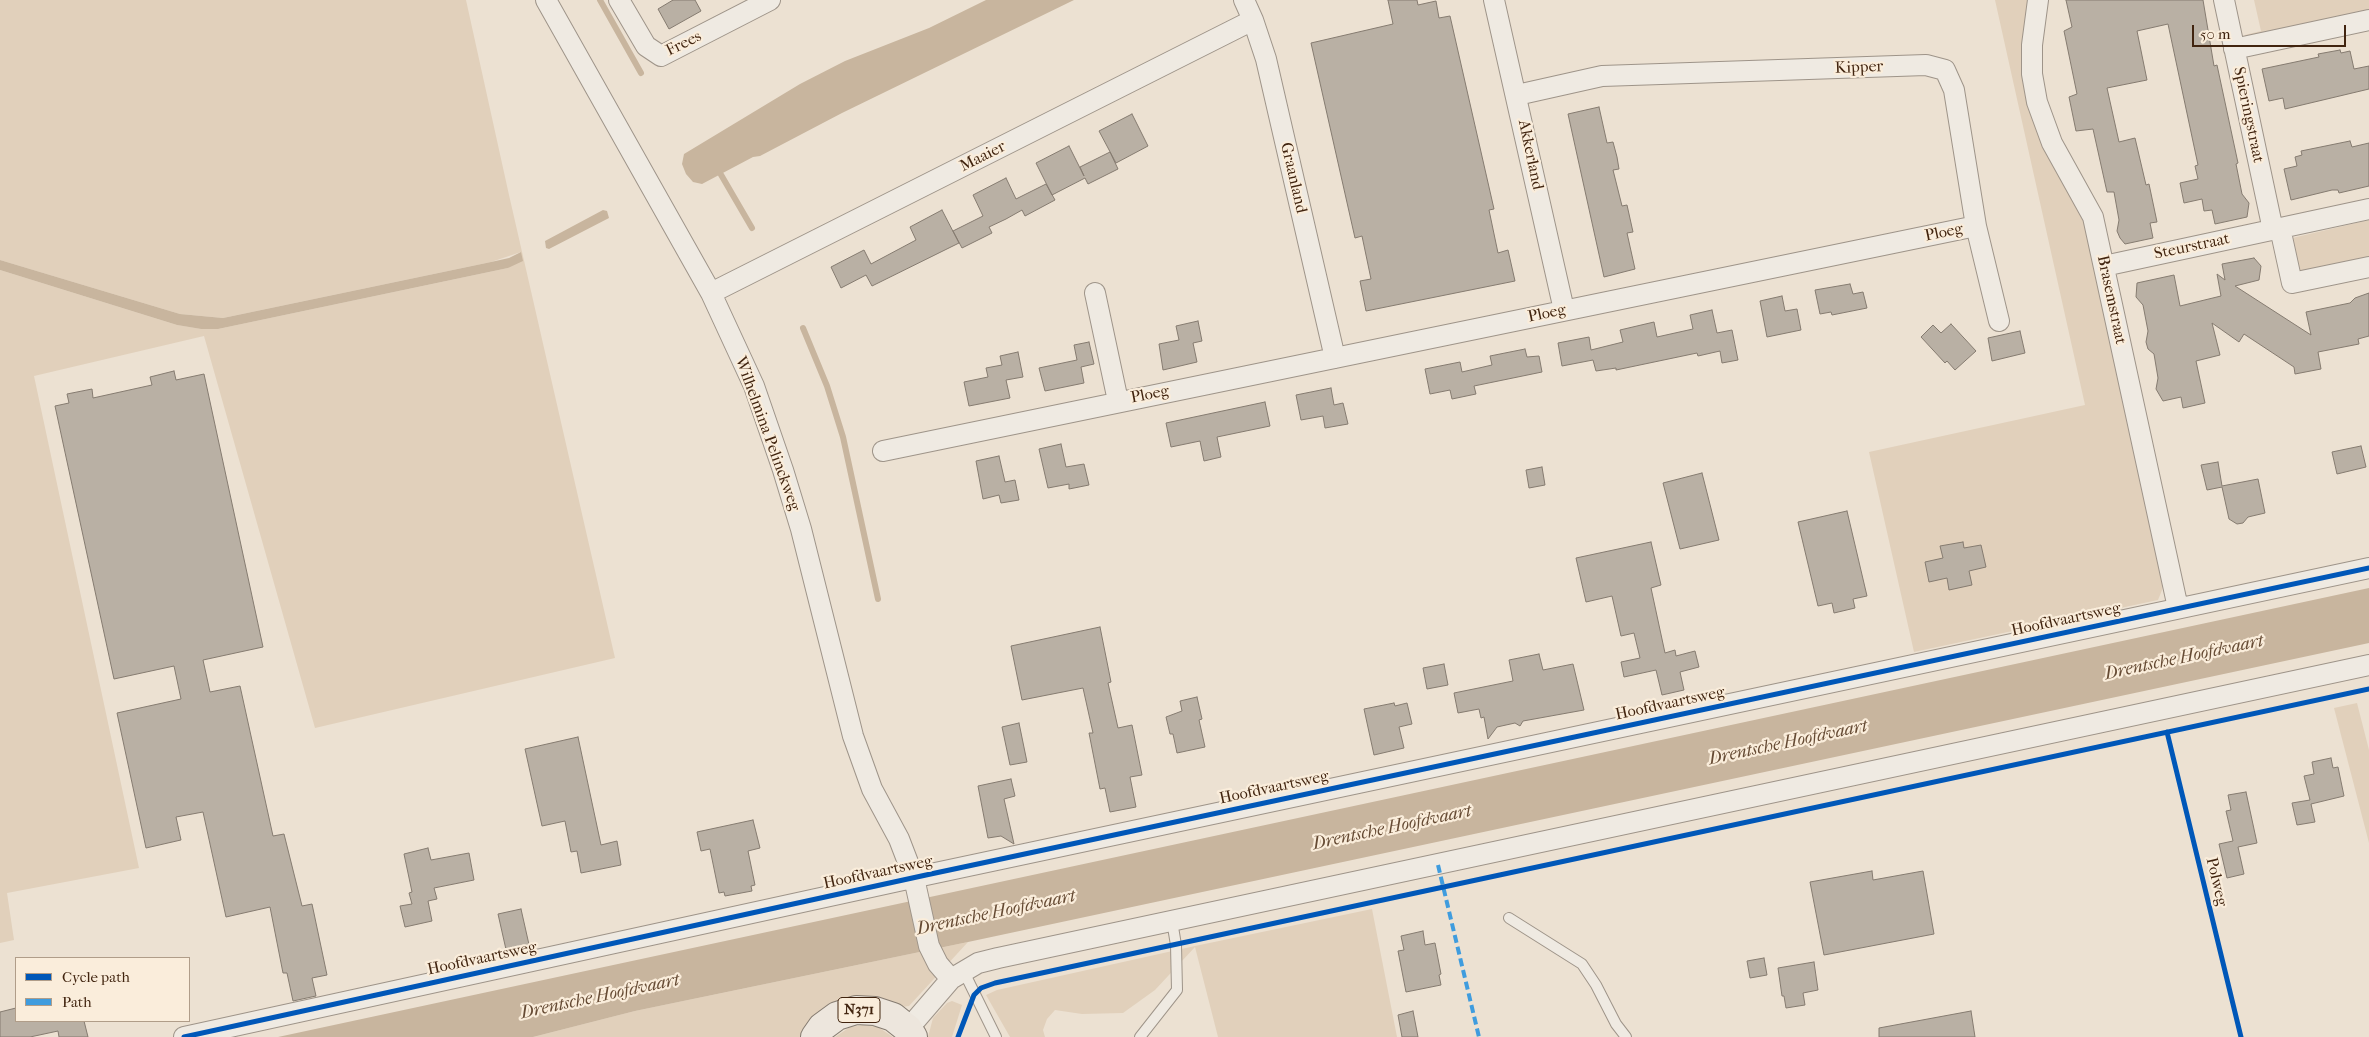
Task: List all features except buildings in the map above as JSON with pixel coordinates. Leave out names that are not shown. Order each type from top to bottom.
[{"type":"main road","name":"N371","points":[[815,1037],[822,1027],[837,1016],[856,1010],[874,1011],[893,1017],[911,1033]]},
{"type":"street","name":"Wilhelmina Pelinckweg","points":[[546,0],[711,293],[754,386],[801,529],[856,745],[872,789],[899,839],[916,888],[929,946],[938,964],[957,975]]},
{"type":"street","name":"Frees","points":[[619,0],[646,46],[661,56],[770,0]]},
{"type":"street","name":"Graanland","points":[[1244,0],[1253,20],[1266,60],[1335,358]]},
{"type":"street","name":"Akkerland","points":[[1494,0],[1517,95],[1564,310]]},
{"type":"street","name":"Brasemstraat","points":[[2038,0],[2032,45],[2032,74],[2037,102],[2052,143],[2094,217],[2178,608]]},
{"type":"street","name":"Spieringstraat","points":[[2224,0],[2276,229]]},
{"type":"street","name":"Maaier","points":[[711,293],[1253,20]]},
{"type":"street","points":[[2234,48],[2369,20]]},
{"type":"street","name":"Kipper","points":[[1517,95],[1602,76],[1926,65],[1946,70],[1954,90],[1976,226],[1999,321]]},
{"type":"street","name":"Steurstraat","points":[[2104,266],[2369,209]]},
{"type":"street","name":"Ploeg","points":[[884,451],[1118,401],[1976,226]]},
{"type":"street","points":[[2276,229],[2292,282],[2369,267]]},
{"type":"street","name":"Ploeg","points":[[1095,293],[1118,401]]},
{"type":"street","name":"Hoofdvaartsweg","points":[[184,1037],[916,888],[2178,608],[2369,568]]},
{"type":"street","points":[[911,1033],[957,975],[978,963],[2369,665]]},
{"type":"lane","points":[[1509,918],[1582,964],[1596,984],[1616,1024],[1626,1037]]},
{"type":"lane","points":[[1140,1037],[1177,990],[1176,945],[1172,921]]},
{"type":"lane","points":[[957,975],[996,1037]]},
{"type":"shaded area","points":[[0,0],[466,0],[615,658],[315,728],[204,336],[34,376],[139,868],[7,893],[14,940],[0,943],[0,270],[177,325],[201,329],[218,329],[508,268],[521,252],[491,262],[223,318],[180,314],[0,260]]},
{"type":"shaded area","points":[[1995,0],[2031,0],[2025,33],[2086,219],[2163,580],[2162,590],[2158,600],[1914,652],[1869,452],[2085,405]]},
{"type":"shaded area","points":[[2254,0],[2369,0],[2369,14],[2246,40],[2245,35],[2261,31]]},
{"type":"shaded area","points":[[2369,220],[2369,261],[2296,272],[2288,239]]},
{"type":"shaded area","points":[[2357,703],[2369,750],[2369,843],[2334,708]]},
{"type":"shaded area","points":[[1372,909],[1397,1037],[1218,1037],[1195,947],[1155,990],[1123,1013],[1082,1014],[1055,1010],[1047,1019],[1043,1030],[1045,1037],[1010,1037],[986,995],[997,990],[1195,946]]},
{"type":"shaded area","points":[[968,942],[909,1006],[894,1008],[807,1037],[533,1037],[635,1011]]},
{"type":"shaded area","points":[[952,1001],[962,1005],[952,1037],[928,1037],[933,1018],[947,1003]]},
{"type":"shaded area","points":[[863,1025],[878,1027],[893,1037],[835,1037],[850,1027]]},
{"type":"water","points":[[986,0],[1074,0],[842,113],[760,156],[753,157],[702,184],[693,182],[686,174],[682,164],[684,154],[800,84],[845,61],[929,28]]},
{"type":"water","points":[[603,210],[607,211],[609,218],[549,249],[546,248],[545,241]]},
{"type":"water","points":[[521,252],[523,261],[508,268],[218,329],[201,329],[177,325],[0,270],[0,260],[180,314],[223,318],[491,262],[509,258]]},
{"type":"water","name":"Drentsche Hoofdvaart","points":[[2369,588],[2369,643],[968,942],[635,1011],[533,1037],[278,1037]]},
{"type":"waterway","points":[[600,0],[641,73]]},
{"type":"waterway","points":[[720,173],[752,228]]},
{"type":"waterway","points":[[803,328],[827,386],[843,437],[878,599]]},
{"type":"marked path","points":[[1438,865],[1479,1037]]},
{"type":"cycle path","points":[[184,1037],[926,875],[2369,568]]},
{"type":"cycle path","points":[[958,1037],[974,995],[981,988],[995,983],[2369,689]]},
{"type":"cycle path","name":"Polweg","points":[[2167,732],[2241,1037]]}]
